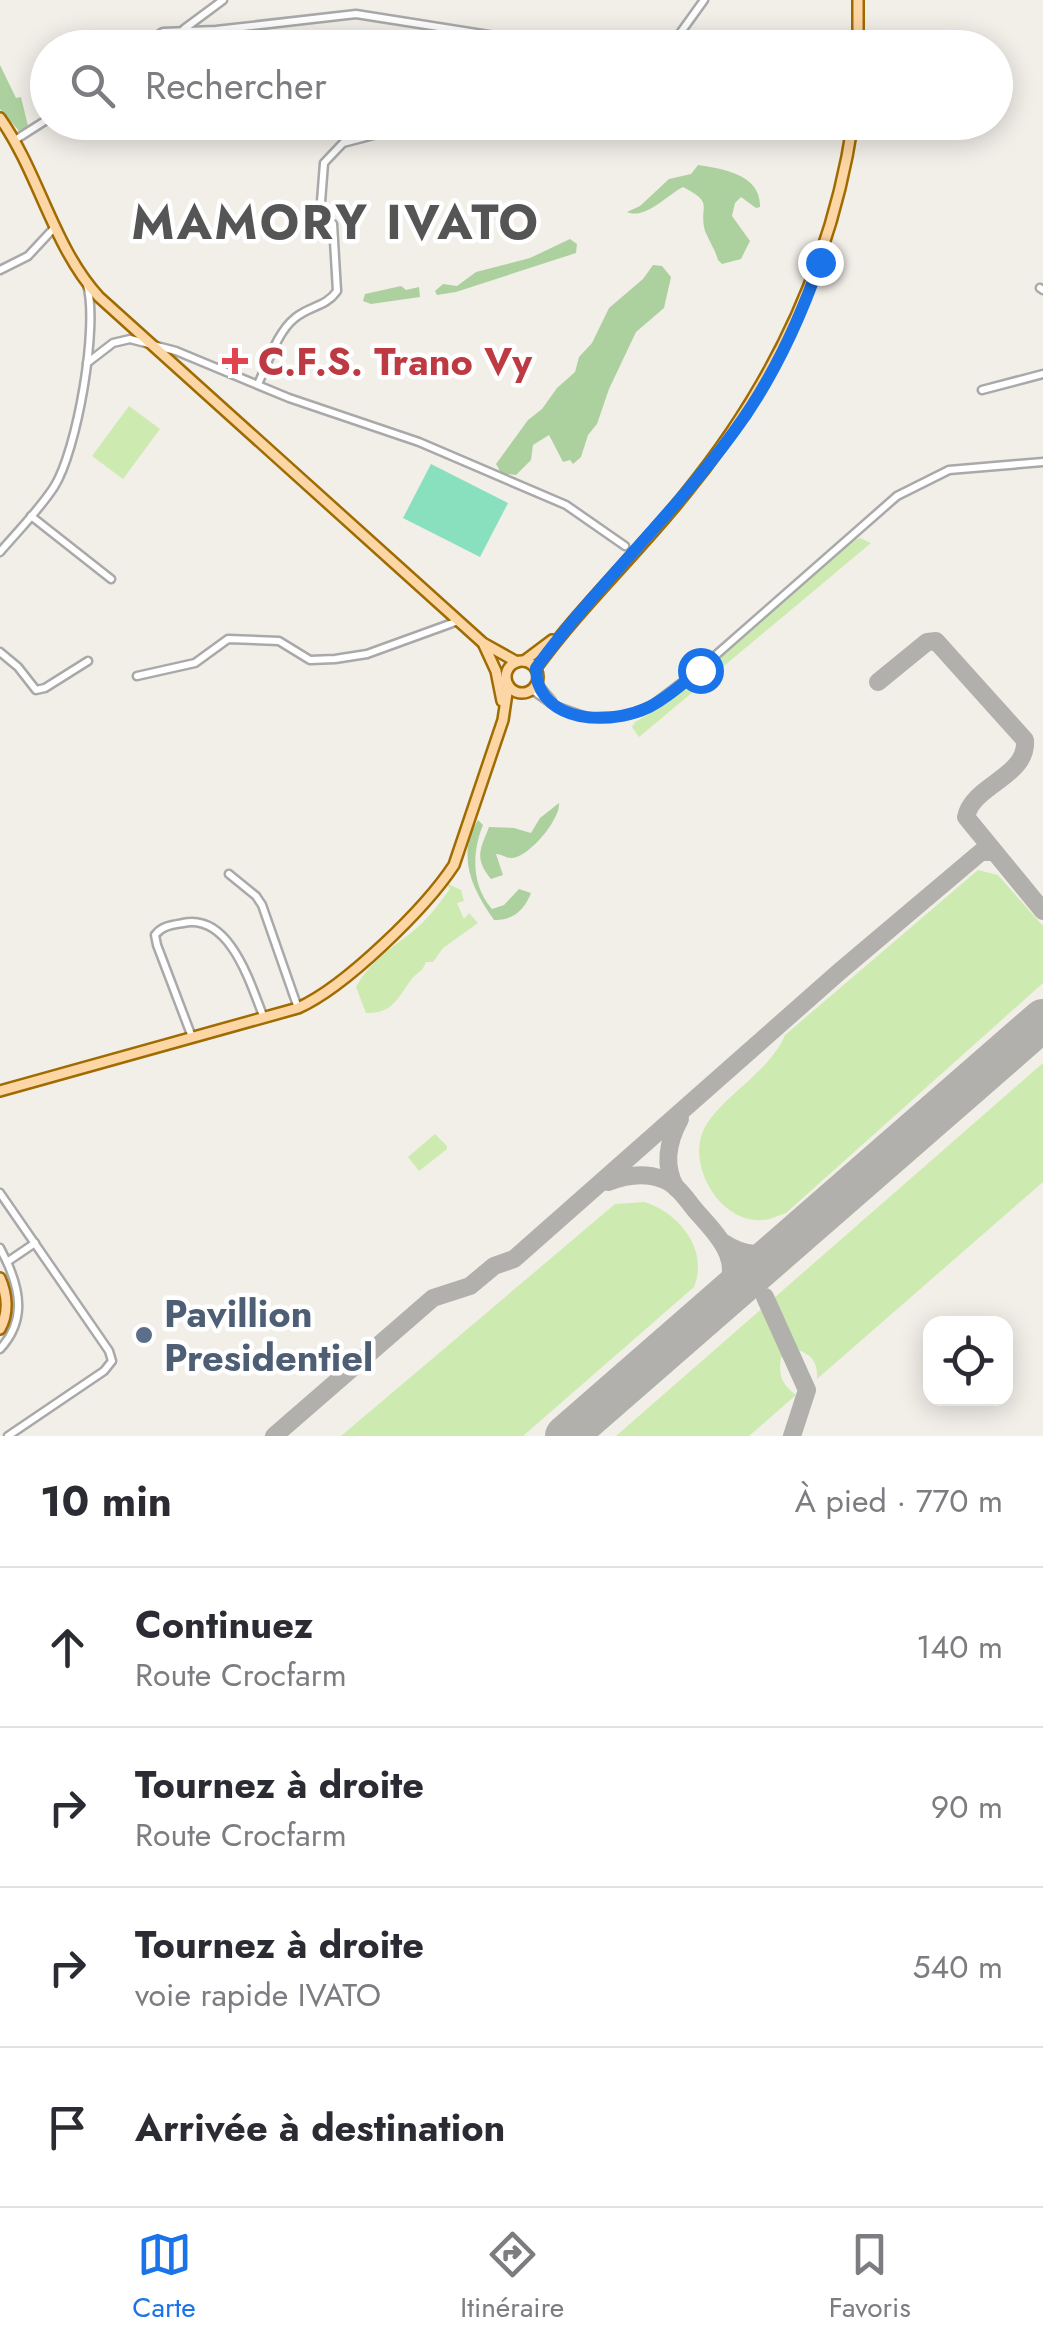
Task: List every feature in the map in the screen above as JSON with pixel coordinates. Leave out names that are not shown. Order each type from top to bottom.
[{"type":"main road","points":[[858,0],[858,30]]},
{"type":"main road","points":[[0,118],[86,284],[482,643],[507,682],[520,694]]},
{"type":"main road","points":[[503,720],[520,694],[535,686],[536,668],[562,632],[684,496],[751,406],[811,286],[850,140]]},
{"type":"main road","points":[[0,1091],[298,1008],[330,989],[405,922],[454,865],[503,720],[506,672],[562,632]]},
{"type":"main road","points":[[482,643],[536,668]]},
{"type":"main road","points":[[482,643],[496,671],[503,720]]},
{"type":"main road","points":[[0,1278],[6,1312],[0,1329]]},
{"type":"street","points":[[184,30],[223,0]]},
{"type":"street","points":[[682,30],[704,0]]},
{"type":"street","points":[[184,30],[356,14],[459,30]]},
{"type":"street","points":[[0,141],[30,129]]},
{"type":"street","points":[[320,215],[324,163],[342,143],[354,140]]},
{"type":"street","points":[[258,384],[287,326],[299,315],[326,303],[337,291],[334,224]]},
{"type":"street","points":[[0,270],[28,256],[56,226]]},
{"type":"street","points":[[0,551],[54,487],[63,466],[87,362],[92,307],[86,284]]},
{"type":"street","points":[[87,362],[120,340],[146,342],[289,398],[419,442],[566,505],[625,546]]},
{"type":"street","points":[[982,390],[1043,374]]},
{"type":"street","points":[[535,686],[556,706],[589,718],[624,716],[650,707],[700,670],[897,496],[949,470],[1043,462]]},
{"type":"street","points":[[30,516],[111,579]]},
{"type":"street","points":[[137,676],[196,664],[228,638],[279,641],[310,660],[335,659],[367,654],[458,621]]},
{"type":"street","points":[[0,652],[36,690],[88,660]]},
{"type":"street","points":[[229,874],[256,896],[262,906],[298,1008]]},
{"type":"street","points":[[192,1037],[157,945],[155,935],[164,927],[196,920],[212,927],[237,955],[264,1018]]},
{"type":"street","points":[[0,1193],[112,1361],[8,1436]]},
{"type":"street","points":[[7,1262],[36,1243]]},
{"type":"street","points":[[0,1248],[16,1281],[19,1309],[10,1336],[0,1349]]},
{"type":"green space","points":[[0,65],[16,98],[21,97],[28,126],[19,131],[0,109]]},
{"type":"green space","points":[[698,165],[739,175],[759,196],[760,207],[741,197],[735,203],[732,216],[750,241],[741,259],[722,264],[718,260],[705,231],[703,202],[683,187],[648,210],[627,212],[640,206],[669,179],[691,174]]},
{"type":"green space","points":[[570,239],[577,244],[576,253],[456,292],[437,295],[435,291],[443,284],[457,286],[476,272],[530,258]]},
{"type":"green space","points":[[653,265],[662,266],[671,277],[664,308],[636,332],[581,457],[573,464],[570,460],[563,462],[549,435],[533,445],[531,460],[516,475],[501,473],[496,464],[528,420],[575,372],[579,357],[592,343],[609,308],[643,279]]},
{"type":"green space","points":[[401,286],[406,290],[419,287],[420,297],[371,304],[363,301],[365,294]]},
{"type":"green space","points":[[129,406],[160,429],[123,479],[92,456]]},
{"type":"green space","points":[[431,464],[508,503],[480,557],[403,518]]},
{"type":"green space","points":[[860,538],[871,543],[639,737],[632,727],[635,722],[668,703],[850,542]]},
{"type":"green space","points":[[559,803],[549,827],[535,845],[511,858],[496,854],[503,875],[491,879],[480,854],[489,827],[531,833],[540,818]]},
{"type":"green space","points":[[478,820],[483,825],[476,868],[485,900],[492,909],[504,905],[519,889],[531,893],[522,909],[507,918],[494,920],[473,884],[468,846]]},
{"type":"green space","points":[[978,870],[998,875],[1043,926],[1043,983],[786,1213],[763,1220],[735,1214],[713,1194],[701,1166],[701,1137],[707,1124],[766,1063],[785,1035]]},
{"type":"green space","points":[[446,883],[461,890],[464,901],[457,903],[464,919],[469,913],[478,923],[443,948],[433,962],[426,962],[389,1007],[366,1013],[356,987],[362,977],[432,912],[450,889]]},
{"type":"green space","points":[[1043,1063],[1043,1182],[817,1379],[814,1361],[804,1352],[799,1350],[781,1358],[782,1379],[796,1395],[749,1436],[616,1436]]},
{"type":"green space","points":[[435,1134],[447,1149],[419,1171],[408,1157]]},
{"type":"green space","points":[[645,1202],[669,1215],[688,1235],[697,1260],[694,1287],[523,1436],[341,1436],[615,1204]]},
{"type":"taxiway","points":[[878,682],[927,642],[936,641],[1025,740],[1018,763],[979,796],[966,817],[1043,911]]},
{"type":"taxiway","points":[[274,1436],[433,1298],[470,1286],[494,1266],[514,1259],[839,972],[981,852],[993,852]]},
{"type":"taxiway","points":[[676,1188],[669,1171],[669,1153],[680,1119]]},
{"type":"taxiway","points":[[608,1182],[648,1176],[667,1181],[681,1192],[727,1251],[731,1273],[722,1298]]},
{"type":"taxiway","points":[[724,1243],[754,1254],[785,1244]]},
{"type":"taxiway","points":[[765,1297],[807,1390],[792,1436]]},
{"type":"runway","points":[[566,1436],[1043,1020]]},
{"type":"place","name":"C.F.S. Trano Vy","points":[[235,361]]},
{"type":"place","name":"Pavillion Presidentiel","points":[[144,1335]]},
{"type":"district","name":"MAMORY IVATO","points":[[336,222]]},
{"type":"route","points":[[700,670],[650,707],[624,716],[589,718],[556,706],[538,682],[536,668],[562,632],[684,496],[736,430],[780,354],[820,262]]}]
